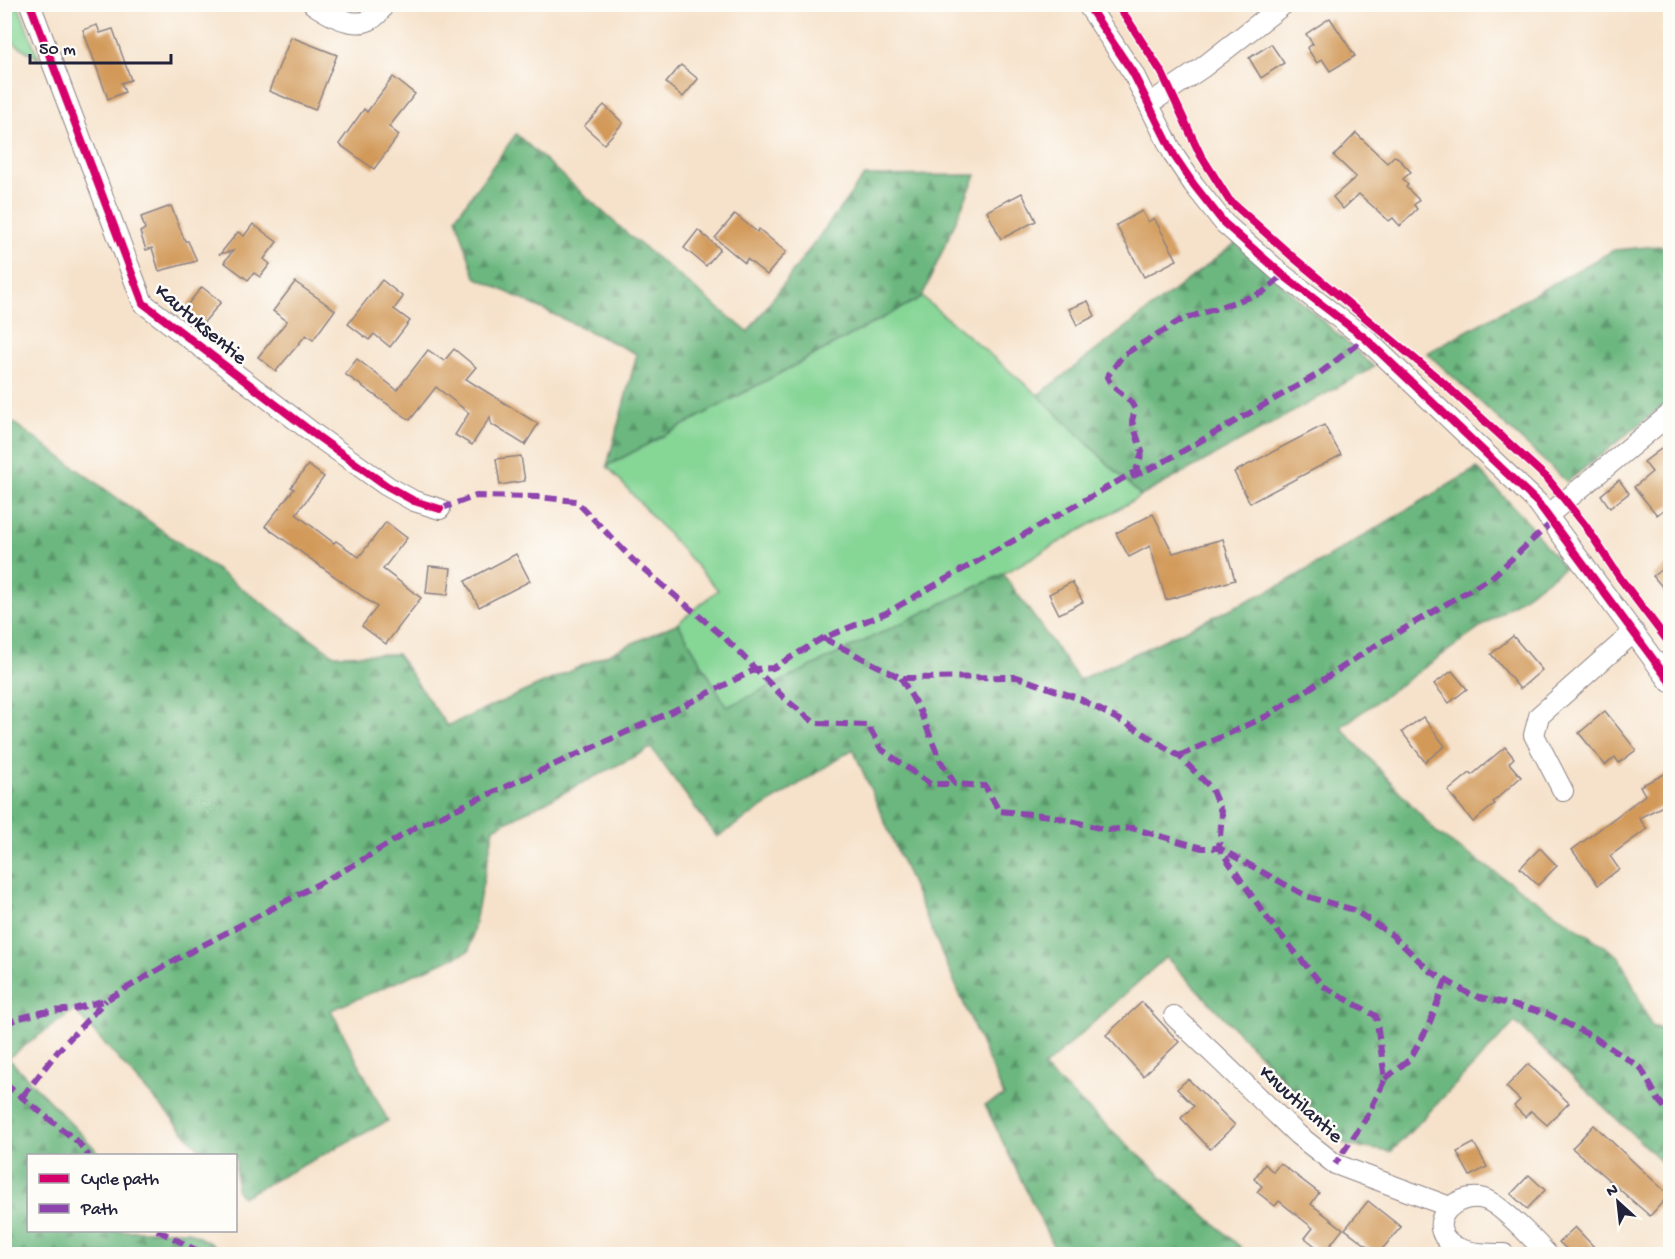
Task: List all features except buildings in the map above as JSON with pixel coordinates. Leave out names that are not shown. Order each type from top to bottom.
[{"type":"street","name":"Kautuksentie","points":[[30,4],[143,303],[317,436],[387,486],[414,501],[440,509]]},
{"type":"street","points":[[313,4],[327,14],[356,24],[379,14],[384,4]]},
{"type":"street","points":[[1088,4],[1132,73],[1175,157],[1224,223],[1283,275],[1365,338],[1538,503],[1671,682]]},
{"type":"street","points":[[1149,104],[1202,68],[1284,4]]},
{"type":"street","points":[[1547,516],[1671,414]]},
{"type":"street","points":[[1563,791],[1534,735],[1539,716],[1634,632]]},
{"type":"street","name":"Knuutilantie","points":[[1174,1016],[1298,1135],[1335,1164],[1450,1207]]},
{"type":"street","points":[[1504,1254],[1475,1253],[1459,1248],[1442,1233],[1439,1223],[1443,1214],[1450,1207],[1468,1197],[1487,1200],[1511,1218],[1547,1254]]},
{"type":"green space","points":[[4,5],[18,5],[39,59],[5,37]]},
{"type":"green space","points":[[516,134],[631,237],[748,332],[864,176],[976,175],[922,297],[607,466],[637,354],[475,277],[456,217]]},
{"type":"green space","points":[[1236,243],[1374,367],[1141,496],[1038,395]]},
{"type":"green space","points":[[1670,245],[1670,400],[1567,482],[1427,353],[1614,250]]},
{"type":"green space","points":[[922,297],[1038,395],[1141,496],[1003,574],[727,708],[678,623],[718,590],[607,466]]},
{"type":"green space","points":[[4,416],[334,655],[397,654],[447,726],[678,623],[727,707],[1003,574],[1079,680],[1283,584],[1477,468],[1523,517],[1564,568],[1341,727],[1437,833],[1620,957],[1652,1027],[1670,1027],[1670,1170],[1515,1022],[1391,1152],[1346,1145],[1166,957],[1043,1068],[1248,1254],[1057,1254],[985,1105],[1004,1096],[853,749],[717,837],[651,748],[494,828],[469,951],[331,1010],[388,1121],[242,1197],[237,1190],[237,1154],[204,1154],[74,1010],[8,1058],[100,1154],[27,1154],[27,1232],[190,1232],[230,1254],[5,1254]]},
{"type":"marked path","points":[[4,1025],[16,1019],[44,1012],[74,1009],[106,1000],[175,960],[352,866],[416,827],[673,711],[756,669],[773,668],[823,638],[886,613],[1136,471],[1142,452],[1132,421],[1135,409],[1107,377],[1123,355],[1181,320],[1262,293],[1283,275]]},
{"type":"marked path","points":[[1131,477],[1160,464],[1320,373],[1365,338]]},
{"type":"marked path","points":[[440,509],[476,496],[537,497],[576,501],[633,560],[725,638],[784,698],[815,723],[868,725],[881,749],[930,784],[955,784]]},
{"type":"marked path","points":[[1179,756],[1267,716],[1378,644],[1492,577],[1552,522]]},
{"type":"marked path","points":[[823,638],[901,678],[1017,677],[1080,699],[1136,729],[1179,756],[1211,788],[1222,814],[1219,848],[1306,896],[1354,910],[1392,935],[1430,971],[1471,995],[1546,1013],[1595,1038],[1641,1068],[1659,1101],[1670,1114]]},
{"type":"marked path","points":[[901,678],[920,711],[940,760],[955,784],[985,786],[999,811],[1052,816],[1107,830],[1132,828],[1202,848],[1219,848],[1270,922],[1323,986],[1376,1016],[1385,1079],[1367,1117],[1335,1164]]},
{"type":"marked path","points":[[1385,1079],[1410,1059],[1428,1027],[1446,980]]},
{"type":"marked path","points":[[22,1097],[58,1051],[106,1000]]},
{"type":"marked path","points":[[4,1083],[78,1142],[87,1154]]},
{"type":"marked path","points":[[161,1232],[204,1254]]},
{"type":"cycle path","points":[[30,4],[143,303],[317,436],[387,486],[414,501],[440,509]]},
{"type":"cycle path","points":[[1087,4],[1133,73],[1175,157],[1224,223],[1283,275],[1365,338],[1538,503],[1670,682]]},
{"type":"cycle path","points":[[1115,4],[1162,73],[1200,154],[1229,200],[1294,258],[1439,379],[1548,479],[1585,525],[1620,578],[1670,644]]}]
